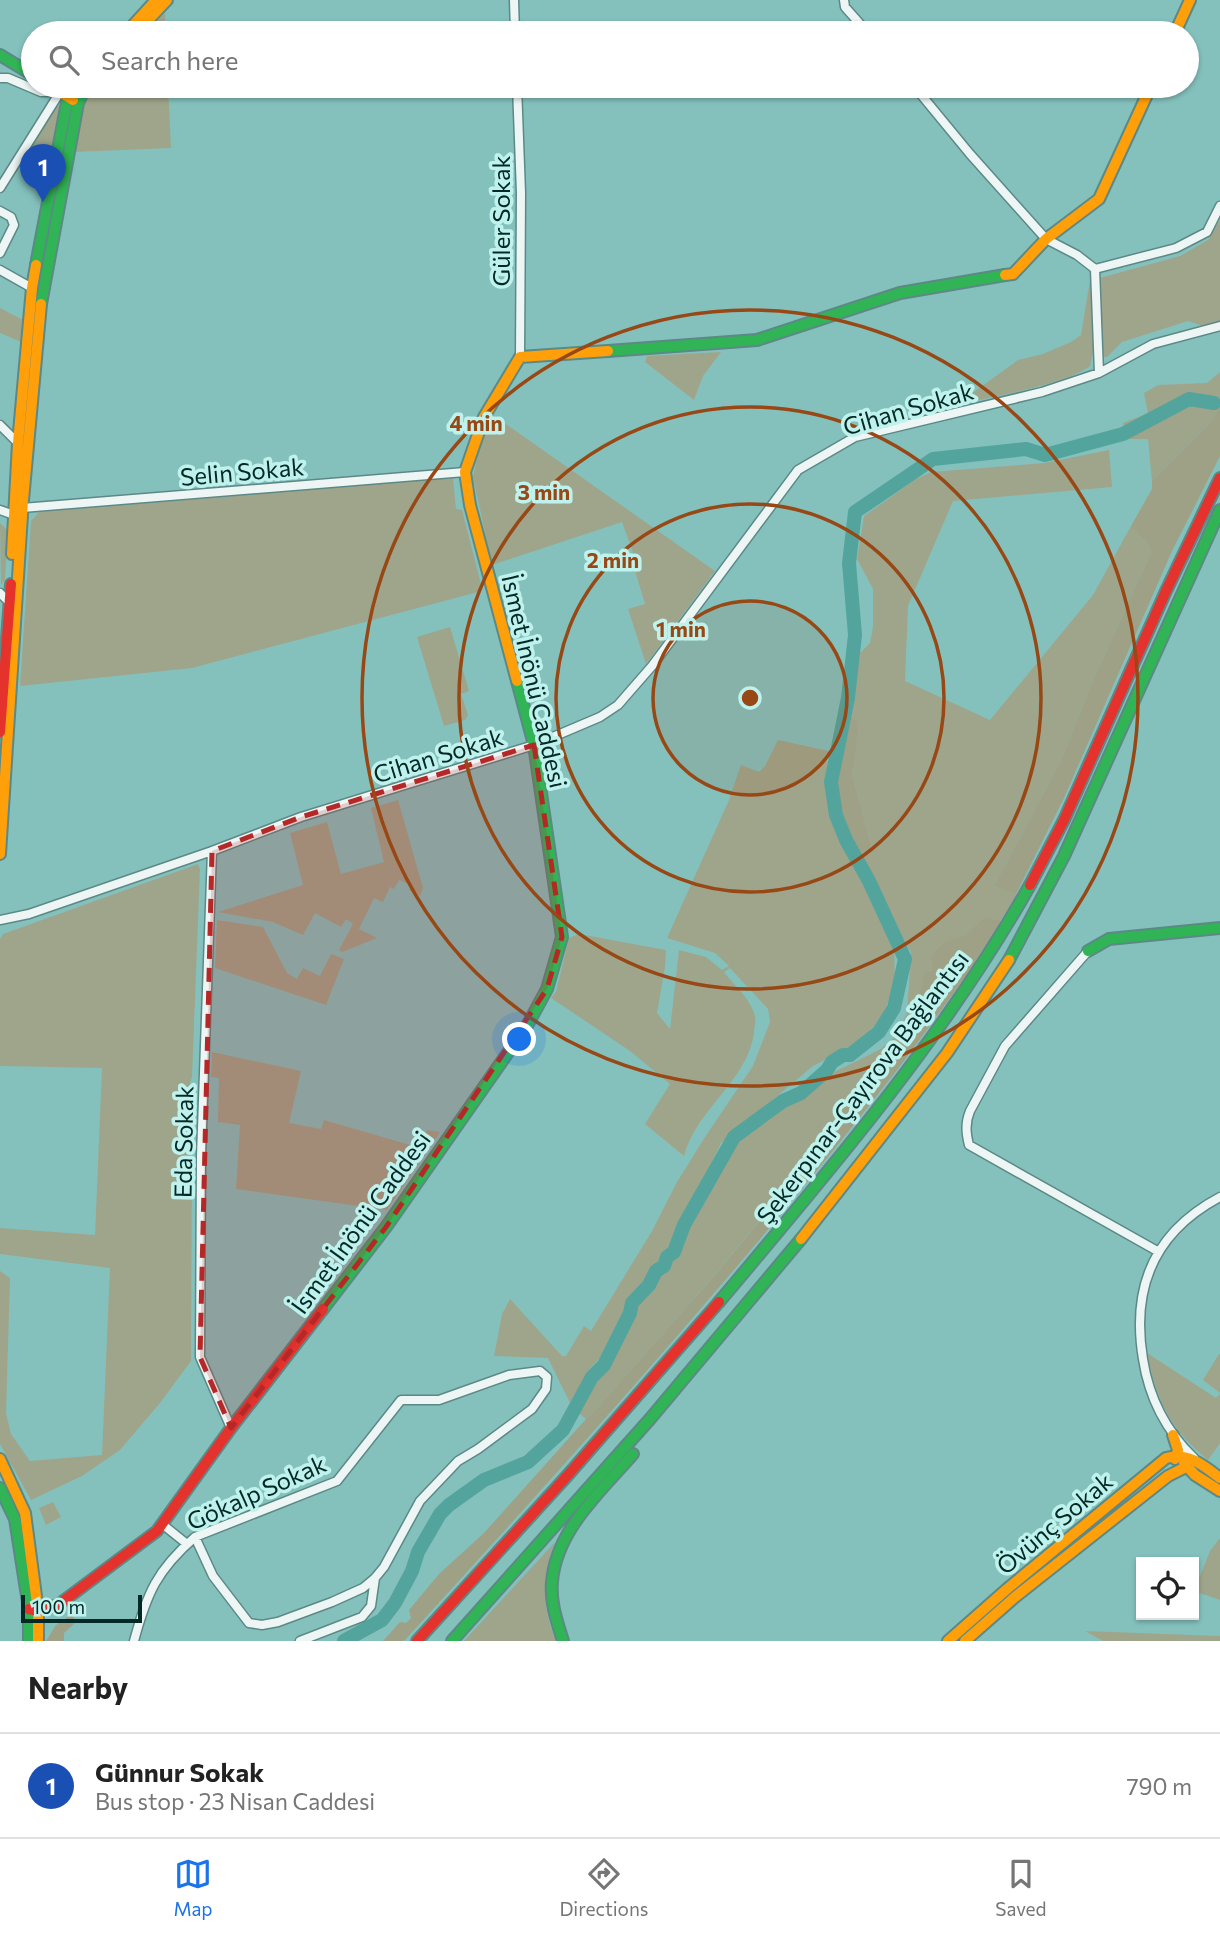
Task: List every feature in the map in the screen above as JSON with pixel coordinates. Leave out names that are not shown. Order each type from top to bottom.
[{"type":"main road","points":[[137,21],[156,0]]},
{"type":"main road","points":[[147,21],[167,0]]},
{"type":"main road","points":[[1180,21],[1189,0]]},
{"type":"main road","points":[[0,55],[21,68]]},
{"type":"main road","points":[[0,854],[18,511],[18,443],[32,288],[63,98]]},
{"type":"main road","points":[[0,729],[4,598],[18,511],[64,98]]},
{"type":"main road","points":[[520,357],[757,340],[900,293],[1013,274],[1046,239],[1099,200],[1146,98]]},
{"type":"main road","name":"İsmet İnönü Caddesi","points":[[34,1610],[58,1605],[157,1531],[231,1428],[386,1227],[528,1024],[547,989],[562,936],[534,745],[470,505],[465,472],[484,417],[520,357]]},
{"type":"main road","name":"Şekerpınar-Çayırova Bağlantısı","points":[[417,1641],[537,1511],[727,1294],[894,1088],[961,997],[1006,929],[1045,859],[1185,547],[1220,478]]},
{"type":"main road","name":"Şekerpınar-Çayırova Bağlantısı","points":[[452,1641],[692,1371],[790,1253],[954,1043],[1002,971],[1063,861],[1185,582],[1220,510]]},
{"type":"main road","points":[[1088,951],[1109,939],[1220,928]]},
{"type":"main road","points":[[564,1641],[556,1625],[551,1592],[557,1552],[567,1533],[632,1455],[692,1371]]},
{"type":"main road","points":[[1168,1476],[1178,1450],[1173,1435]]},
{"type":"main road","name":"Övünç Sokak","points":[[948,1641],[1166,1458],[1181,1455],[1190,1463],[1168,1476],[1015,1597],[965,1641]]},
{"type":"main road","points":[[0,1460],[25,1513],[38,1641]]},
{"type":"main road","points":[[1190,1463],[1220,1478]]},
{"type":"main road","points":[[1190,1463],[1220,1491]]},
{"type":"main road","points":[[0,1488],[15,1520],[34,1610],[29,1641]]},
{"type":"street","points":[[514,0],[515,21]]},
{"type":"street","points":[[844,0],[845,7],[857,21]]},
{"type":"street","points":[[4,78],[21,84]]},
{"type":"street","points":[[0,188],[61,98]]},
{"type":"street","name":"Güler Sokak","points":[[517,98],[521,193],[520,357]]},
{"type":"street","points":[[924,98],[1046,239],[1077,255],[1095,269],[1099,373]]},
{"type":"street","points":[[1095,269],[1176,248],[1207,232],[1220,206]]},
{"type":"street","points":[[0,211],[11,217],[15,225],[0,253]]},
{"type":"street","points":[[0,270],[32,288]]},
{"type":"street","name":"Cihan Sokak","points":[[0,920],[29,914],[302,817],[534,745],[600,717],[618,705],[652,666],[798,470],[855,437],[1042,392],[1099,373],[1153,344],[1220,326]]},
{"type":"street","points":[[0,425],[18,443]]},
{"type":"street","name":"Selin Sokak","points":[[18,511],[465,472]]},
{"type":"street","points":[[0,510],[18,511]]},
{"type":"street","name":"Eda Sokak","points":[[212,851],[201,1156],[200,1357],[231,1428]]},
{"type":"street","points":[[1088,951],[1005,1046],[966,1121],[969,1145],[1159,1252]]},
{"type":"street","points":[[1190,1463],[1156,1408],[1146,1380],[1139,1317],[1143,1290],[1159,1252],[1188,1217],[1220,1196]]},
{"type":"street","name":"Gökalp Sokak","points":[[134,1641],[154,1581],[187,1544],[195,1537],[337,1481],[401,1400],[439,1400],[509,1375],[540,1371],[547,1377],[546,1389],[532,1409],[458,1461],[420,1501],[376,1578]]},
{"type":"street","points":[[162,1524],[187,1544]]},
{"type":"street","points":[[195,1537],[213,1576],[249,1623],[262,1625],[278,1622],[332,1602],[363,1588],[376,1578]]},
{"type":"street","points":[[300,1641],[362,1617],[371,1606],[376,1578]]},
{"type":"highlighted area","points":[[534,745],[562,937],[547,989],[386,1227],[231,1428],[200,1357],[212,851],[301,817]]},
{"type":"green space","points":[[165,13],[165,21],[157,21]]},
{"type":"green space","points":[[87,98],[169,98],[171,148],[73,152]]},
{"type":"green space","points":[[56,104],[60,107],[50,166],[26,153]]},
{"type":"green space","points":[[1220,220],[1220,321],[1203,326],[1188,321],[1122,342],[1107,357],[1102,357],[1100,278],[1180,256],[1208,240]]},
{"type":"green space","points":[[1090,280],[1094,348],[1090,366],[1045,385],[956,405],[1018,360],[1043,354],[1081,335]]},
{"type":"green space","points":[[0,308],[23,320],[21,342],[0,333]]},
{"type":"green space","points":[[721,352],[703,376],[694,400],[645,362],[647,356]]},
{"type":"green space","points":[[1220,372],[1220,406],[1209,424],[1152,481],[1148,439],[1125,439],[1123,423],[1148,413],[1144,393],[1158,385],[1207,383]]},
{"type":"green space","points":[[1220,406],[1220,456],[1172,551],[1064,798],[1016,894],[994,886],[1061,761],[1091,685],[1151,553],[1148,544],[1131,526],[1152,489],[1152,481],[1209,424]]},
{"type":"green space","points":[[493,415],[715,571],[646,664],[628,609],[645,604],[635,571],[639,569],[622,522],[492,565],[473,477],[478,453]]},
{"type":"green space","points":[[1109,450],[1112,487],[953,501],[908,606],[905,681],[990,720],[1093,595],[1131,526],[1148,544],[1151,553],[1091,685],[1061,761],[994,886],[1017,894],[967,975],[891,1078],[867,1069],[807,1160],[773,1204],[702,1289],[586,1419],[576,1411],[590,1385],[609,1364],[637,1305],[676,1254],[694,1213],[734,1142],[743,1138],[783,1106],[800,1097],[822,1078],[881,1049],[896,1036],[907,1013],[911,952],[896,931],[857,851],[865,854],[870,841],[852,775],[856,720],[850,716],[860,653],[870,643],[873,627],[873,589],[857,559],[864,516],[916,479],[931,472],[1045,463]]},
{"type":"green space","points":[[453,478],[456,509],[462,510],[481,584],[478,592],[192,668],[20,686],[31,521],[39,512]]},
{"type":"green space","points":[[0,523],[8,531],[5,579],[1,585]]},
{"type":"green space","points":[[450,627],[469,691],[461,694],[468,715],[465,720],[444,726],[417,637]]},
{"type":"green space","points":[[850,716],[856,720],[858,729],[852,775],[870,841],[871,849],[865,854],[851,843],[846,834],[834,790],[836,766]]},
{"type":"green space","points":[[778,740],[828,751],[826,789],[841,844],[865,879],[894,941],[895,982],[882,1019],[854,1045],[813,1066],[721,1143],[673,1242],[629,1300],[606,1351],[589,1370],[570,1403],[548,1358],[494,1356],[502,1314],[510,1299],[562,1356],[566,1356],[584,1326],[591,1331],[652,1231],[677,1182],[753,1066],[770,1022],[768,1009],[730,968],[724,972],[753,1011],[754,1033],[742,1066],[699,1124],[684,1156],[645,1124],[670,1084],[630,1051],[551,998],[556,992],[569,938],[579,934],[666,950],[657,1013],[670,1029],[679,950],[706,957],[722,970],[729,966],[715,953],[667,938],[729,800],[741,765],[759,772]]},
{"type":"green space","points":[[398,800],[423,888],[420,896],[409,890],[411,885],[399,880],[394,889],[390,887],[383,902],[374,898],[359,929],[377,938],[342,952],[339,950],[353,924],[346,919],[341,927],[315,913],[303,935],[273,922],[218,912],[303,885],[290,833],[327,822],[341,874],[384,862],[371,808]]},
{"type":"green space","points":[[198,864],[200,869],[188,1158],[192,1163],[191,1361],[120,1450],[82,1476],[31,1500],[0,1444],[0,1271],[10,1278],[6,1413],[11,1434],[30,1461],[102,1455],[110,1268],[0,1254],[0,1228],[95,1235],[102,1068],[0,1066],[0,939],[3,934]]},
{"type":"green space","points":[[985,917],[1001,921],[973,964],[884,1087],[788,1206],[625,1395],[404,1641],[383,1641],[400,1622],[406,1623],[411,1618],[409,1610],[439,1574],[484,1533],[738,1247],[807,1160],[867,1069],[880,1071],[913,1023],[925,972],[933,971],[931,956],[945,942],[965,936]]},
{"type":"green space","points":[[217,920],[263,927],[287,973],[297,979],[303,968],[320,976],[331,954],[344,959],[326,1005],[215,968]]},
{"type":"green space","points":[[212,1052],[301,1071],[289,1123],[321,1129],[324,1120],[417,1147],[427,1130],[440,1132],[387,1210],[236,1189],[240,1125],[218,1122],[219,1078],[211,1077]]},
{"type":"green space","points":[[1147,1353],[1216,1398],[1220,1394],[1220,1443],[1208,1460],[1174,1425],[1160,1400]]},
{"type":"green space","points":[[1220,1354],[1220,1393],[1203,1380]]},
{"type":"green space","points":[[53,1502],[61,1517],[46,1525],[39,1508]]},
{"type":"green space","points":[[1220,1538],[1220,1600],[1199,1593],[1199,1578],[1210,1551]]},
{"type":"green space","points":[[555,1542],[547,1567],[545,1592],[548,1617],[556,1641],[464,1641]]},
{"type":"green space","points":[[71,1615],[75,1623],[64,1633],[64,1641],[46,1641],[56,1625]]},
{"type":"green space","points":[[1085,1631],[1220,1636],[1220,1641],[1103,1641]]},
{"type":"waterway","points":[[344,1641],[382,1620],[395,1603],[412,1571],[418,1552],[440,1514],[449,1505],[484,1480],[528,1462],[563,1430],[592,1377],[604,1365],[630,1313],[632,1303],[649,1285],[656,1271],[664,1266],[667,1257],[674,1252],[684,1225],[734,1137],[783,1101],[801,1093],[827,1070],[832,1062],[843,1055],[850,1055],[879,1032],[894,1008],[905,959],[869,881],[846,840],[836,815],[831,782],[848,698],[855,635],[849,563],[855,512],[933,459],[1026,449],[1045,455],[1123,434],[1189,399],[1214,403]]},
{"type":"traffic: fast","points":[[0,55],[21,68]]},
{"type":"traffic: fast","points":[[36,265],[68,98]]},
{"type":"traffic: fast","points":[[41,304],[80,98]]},
{"type":"traffic: fast","points":[[608,351],[757,340],[900,293],[1005,275]]},
{"type":"traffic: fast","points":[[1009,960],[1064,856],[1220,510]]},
{"type":"traffic: fast","points":[[323,1309],[386,1227],[528,1024],[547,989],[562,937],[534,745],[517,681]]},
{"type":"traffic: fast","points":[[719,1302],[803,1202],[924,1048],[997,941],[1030,885]]},
{"type":"traffic: fast","points":[[1088,951],[1109,939],[1220,928]]},
{"type":"traffic: fast","points":[[452,1641],[650,1419],[801,1239]]},
{"type":"traffic: fast","points":[[563,1641],[552,1597],[555,1563],[562,1545],[582,1512],[633,1454]]},
{"type":"traffic: fast","points":[[0,1488],[15,1519],[29,1609],[29,1641]]},
{"type":"traffic: slow","points":[[137,21],[156,0]]},
{"type":"traffic: slow","points":[[147,21],[167,0]]},
{"type":"traffic: slow","points":[[1180,21],[1190,0]]},
{"type":"traffic: slow","points":[[1005,275],[1013,274],[1046,239],[1099,199],[1145,98]]},
{"type":"traffic: slow","points":[[12,554],[18,443],[36,265]]},
{"type":"traffic: slow","points":[[0,854],[23,500],[41,304]]},
{"type":"traffic: slow","points":[[517,681],[470,505],[465,472],[484,417],[520,357],[608,351]]},
{"type":"traffic: slow","points":[[801,1239],[947,1053],[1009,960]]},
{"type":"traffic: slow","points":[[1173,1435],[1178,1450],[1175,1459]]},
{"type":"traffic: slow","points":[[948,1641],[1166,1458],[1188,1458],[1220,1478]]},
{"type":"traffic: slow","points":[[0,1459],[25,1513],[38,1611],[38,1641]]},
{"type":"traffic: slow","points":[[1184,1463],[1195,1475],[1220,1491]]},
{"type":"traffic: slow","points":[[965,1641],[1015,1597],[1168,1476],[1186,1467]]},
{"type":"traffic: jam","points":[[1030,885],[1064,820],[1166,591],[1220,478]]},
{"type":"traffic: jam","points":[[0,732],[11,584]]},
{"type":"traffic: jam","points":[[417,1641],[567,1476],[719,1302]]},
{"type":"traffic: jam","points":[[29,1609],[38,1611],[58,1605],[157,1531],[231,1428],[323,1309]]},
{"type":"place","name":"Günnur Sokak","points":[[43,202]]}]
